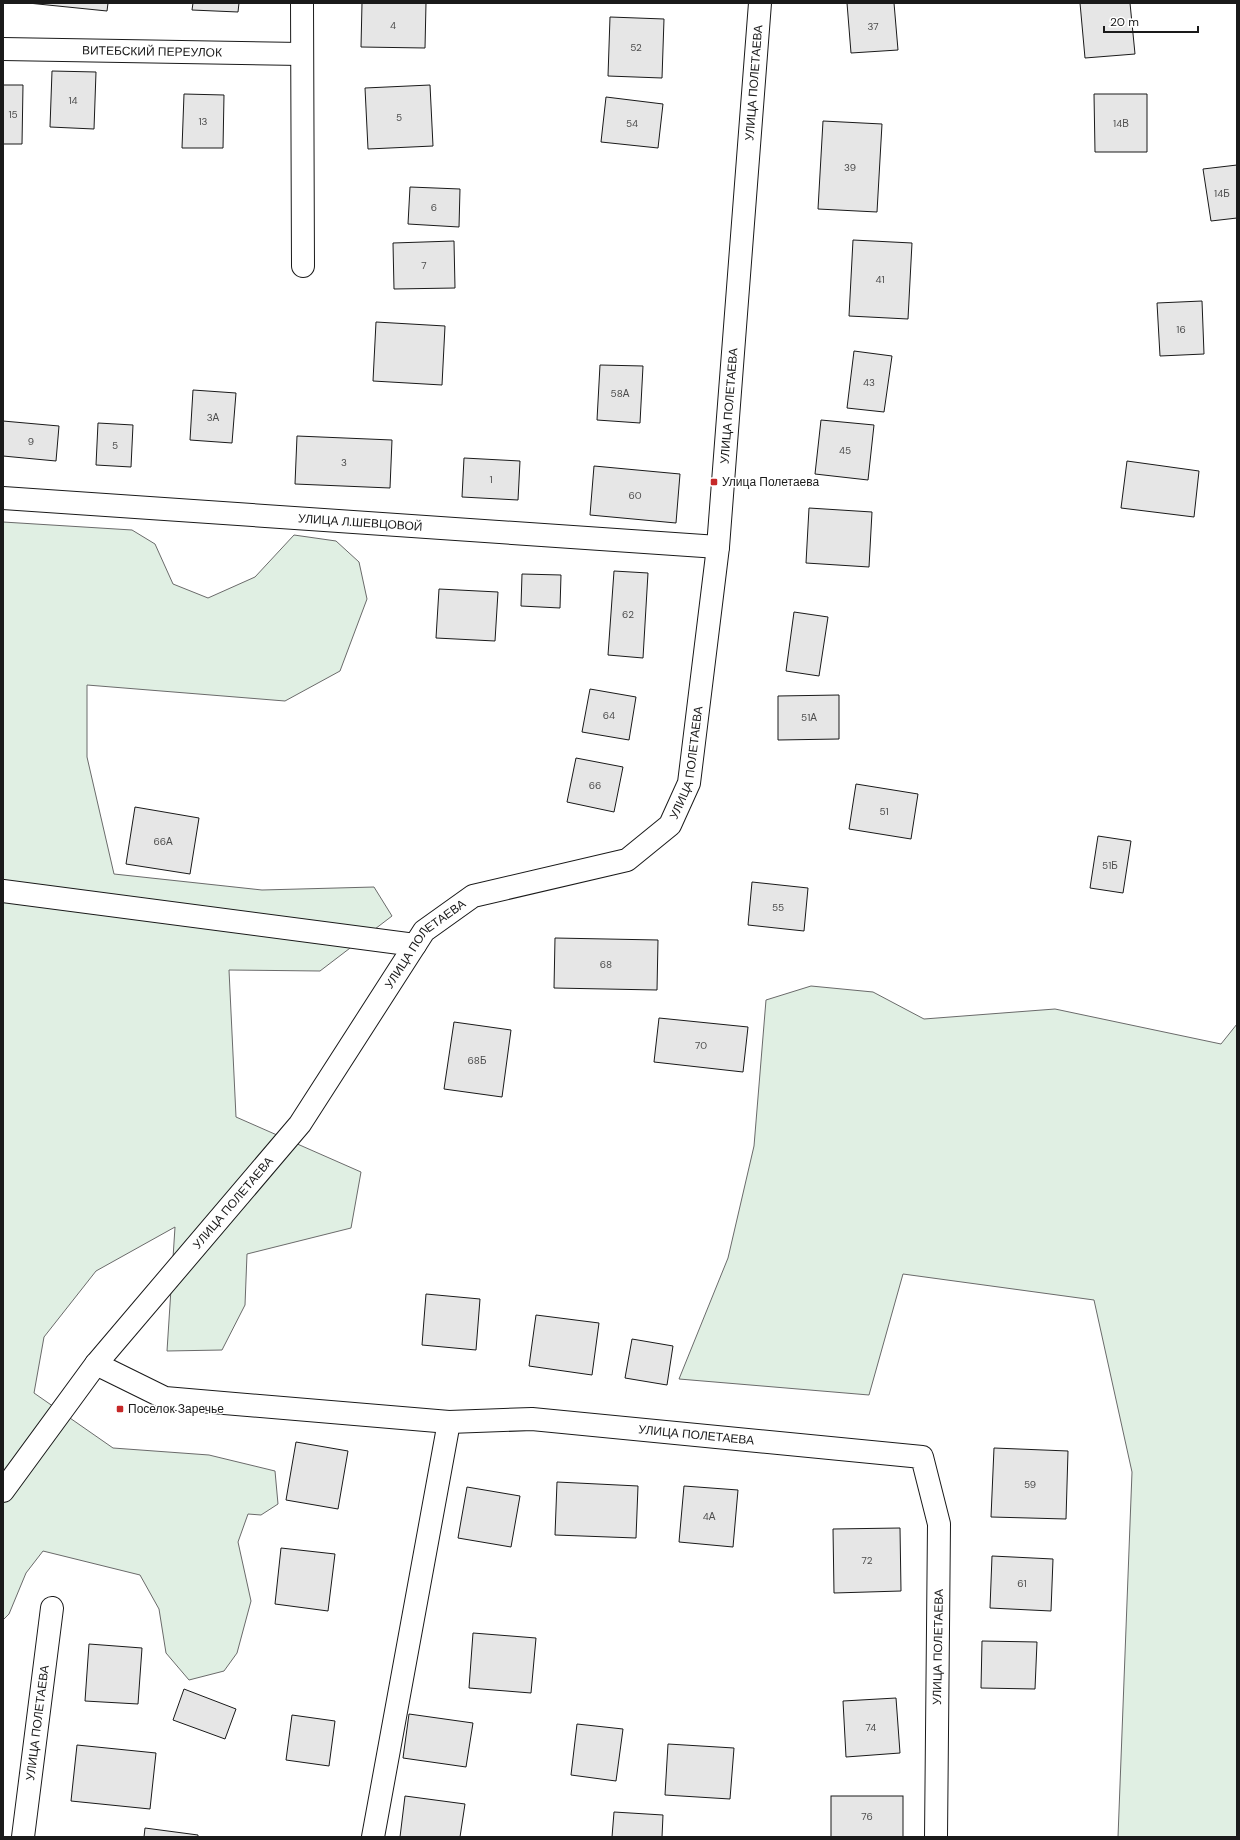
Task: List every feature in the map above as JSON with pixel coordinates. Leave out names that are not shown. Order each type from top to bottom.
[{"type":"street","points":[[302,3],[303,266]]},
{"type":"street","name":"УЛИЦА ПОЛЕТАЕВА","points":[[3,1492],[96,1364],[300,1124],[424,931],[473,896],[627,860],[670,825],[689,783],[718,547],[760,3]]},
{"type":"street","name":"ВИТЕБСКИЙ ПЕРЕУЛОК","points":[[3,49],[301,54]]},
{"type":"street","name":"УЛИЦА Л.ШЕВЦОВОЙ","points":[[3,498],[718,547]]},
{"type":"street","points":[[3,891],[415,945]]},
{"type":"street","name":"УЛИЦА ПОЛЕТАЕВА","points":[[96,1364],[165,1398],[449,1422],[532,1419],[922,1457],[939,1524],[936,1837]]},
{"type":"street","points":[[373,1837],[449,1422]]},
{"type":"street","name":"УЛИЦА ПОЛЕТАЕВА","points":[[23,1837],[52,1608]]},
{"type":"green space","points":[[3,522],[132,530],[155,544],[173,584],[208,598],[255,577],[294,535],[336,541],[359,562],[367,599],[340,671],[285,701],[87,685],[87,757],[114,874],[262,890],[374,887],[392,916],[320,971],[229,970],[236,1117],[361,1172],[351,1228],[247,1254],[245,1305],[222,1350],[167,1351],[175,1227],[96,1271],[44,1337],[34,1393],[113,1448],[209,1455],[275,1471],[278,1504],[261,1515],[248,1514],[238,1542],[251,1601],[237,1653],[224,1671],[189,1680],[166,1653],[159,1609],[140,1575],[43,1551],[26,1573],[9,1614],[3,1620]]},
{"type":"green space","points":[[811,986],[873,992],[924,1019],[1055,1009],[1221,1044],[1237,1024],[1237,1837],[1118,1837],[1132,1472],[1094,1300],[903,1274],[869,1395],[679,1379],[728,1258],[754,1146],[766,1000]]},
{"type":"building","points":[[28,3],[108,3],[107,11]]},
{"type":"building","points":[[193,3],[239,3],[238,12],[192,10]]},
{"type":"building","points":[[362,3],[426,3],[425,48],[361,47]]},
{"type":"building","points":[[847,3],[894,3],[898,50],[851,53]]},
{"type":"building","points":[[1080,3],[1130,3],[1135,54],[1085,58]]},
{"type":"building","points":[[610,17],[664,19],[662,78],[608,76]]},
{"type":"building","points":[[52,71],[96,72],[94,129],[50,127]]},
{"type":"building","points":[[3,85],[23,85],[22,144],[3,144]]},
{"type":"building","points":[[430,85],[433,146],[368,149],[365,88]]},
{"type":"building","points":[[184,94],[224,95],[223,148],[182,148]]},
{"type":"building","points":[[1094,94],[1147,94],[1147,152],[1095,152]]},
{"type":"building","points":[[606,97],[663,104],[658,148],[601,142]]},
{"type":"building","points":[[823,121],[882,124],[877,212],[818,209]]},
{"type":"building","points":[[1237,165],[1237,218],[1211,221],[1203,169]]},
{"type":"building","points":[[410,187],[460,189],[459,227],[408,224]]},
{"type":"building","points":[[853,240],[912,243],[908,319],[849,316]]},
{"type":"building","points":[[454,241],[455,288],[394,289],[393,243]]},
{"type":"building","points":[[1202,301],[1204,354],[1160,356],[1157,303]]},
{"type":"building","points":[[376,322],[445,326],[442,385],[373,381]]},
{"type":"building","points":[[854,351],[892,356],[884,412],[847,408]]},
{"type":"building","points":[[600,365],[643,366],[640,423],[597,420]]},
{"type":"building","points":[[193,390],[236,393],[232,443],[190,440]]},
{"type":"building","points":[[821,420],[874,425],[868,480],[815,474]]},
{"type":"building","points":[[3,421],[59,426],[56,461],[3,456]]},
{"type":"building","points":[[98,423],[133,425],[131,467],[96,465]]},
{"type":"building","points":[[297,436],[392,440],[390,488],[295,484]]},
{"type":"building","points":[[464,458],[520,461],[518,500],[462,497]]},
{"type":"building","points":[[1127,461],[1199,471],[1194,517],[1121,508]]},
{"type":"building","points":[[594,466],[680,474],[676,523],[590,515]]},
{"type":"building","points":[[809,508],[872,512],[869,567],[806,563]]},
{"type":"building","points":[[614,571],[648,573],[643,658],[608,655]]},
{"type":"building","points":[[522,574],[561,575],[560,608],[521,606]]},
{"type":"building","points":[[439,589],[498,592],[495,641],[436,638]]},
{"type":"building","points":[[794,612],[828,617],[819,676],[786,671]]},
{"type":"building","points":[[590,689],[636,697],[629,740],[582,732]]},
{"type":"building","points":[[839,695],[839,739],[778,740],[778,696]]},
{"type":"building","points":[[576,758],[623,767],[614,812],[567,802]]},
{"type":"building","points":[[856,784],[918,794],[911,839],[849,829]]},
{"type":"building","points":[[135,807],[199,818],[190,874],[126,864]]},
{"type":"building","points":[[1098,836],[1131,841],[1123,893],[1090,888]]},
{"type":"building","points":[[752,882],[808,888],[804,931],[748,925]]},
{"type":"building","points":[[555,938],[658,940],[657,990],[554,988]]},
{"type":"building","points":[[659,1018],[748,1027],[743,1072],[654,1062]]},
{"type":"building","points":[[454,1022],[511,1030],[502,1097],[444,1089]]},
{"type":"building","points":[[426,1294],[480,1299],[476,1350],[422,1345]]},
{"type":"building","points":[[536,1315],[599,1323],[592,1375],[529,1366]]},
{"type":"building","points":[[632,1339],[673,1346],[667,1385],[625,1378]]},
{"type":"building","points":[[296,1442],[348,1451],[338,1509],[286,1500]]},
{"type":"building","points":[[994,1448],[1068,1451],[1066,1519],[991,1517]]},
{"type":"building","points":[[557,1482],[638,1486],[636,1538],[555,1535]]},
{"type":"building","points":[[684,1486],[738,1490],[733,1547],[679,1542]]},
{"type":"building","points":[[467,1487],[520,1496],[511,1547],[458,1538]]},
{"type":"building","points":[[900,1528],[901,1591],[834,1593],[833,1529]]},
{"type":"building","points":[[281,1548],[335,1554],[328,1611],[275,1604]]},
{"type":"building","points":[[992,1556],[1053,1559],[1051,1611],[990,1608]]},
{"type":"building","points":[[473,1633],[536,1638],[531,1693],[469,1688]]},
{"type":"building","points":[[982,1641],[1037,1642],[1035,1689],[981,1688]]},
{"type":"building","points":[[89,1644],[142,1648],[138,1704],[85,1701]]},
{"type":"building","points":[[184,1689],[236,1709],[225,1739],[173,1720]]},
{"type":"building","points":[[896,1698],[900,1753],[846,1757],[843,1701]]},
{"type":"building","points":[[409,1714],[473,1723],[466,1767],[403,1758]]},
{"type":"building","points":[[292,1715],[335,1721],[329,1766],[286,1760]]},
{"type":"building","points":[[577,1724],[623,1729],[616,1781],[571,1775]]},
{"type":"building","points":[[668,1744],[734,1748],[730,1799],[665,1795]]},
{"type":"building","points":[[77,1745],[156,1753],[150,1809],[71,1801]]},
{"type":"building","points":[[405,1796],[465,1804],[460,1837],[400,1837]]},
{"type":"building","points":[[831,1796],[903,1796],[903,1837],[831,1837]]},
{"type":"building","points":[[614,1812],[663,1815],[662,1837],[612,1837]]},
{"type":"building","points":[[145,1828],[198,1835],[198,1837],[144,1837]]},
{"type":"place","name":"Улица Полетаева","points":[[714,482]]},
{"type":"place","name":"Поселок Заречье","points":[[120,1409]]}]
